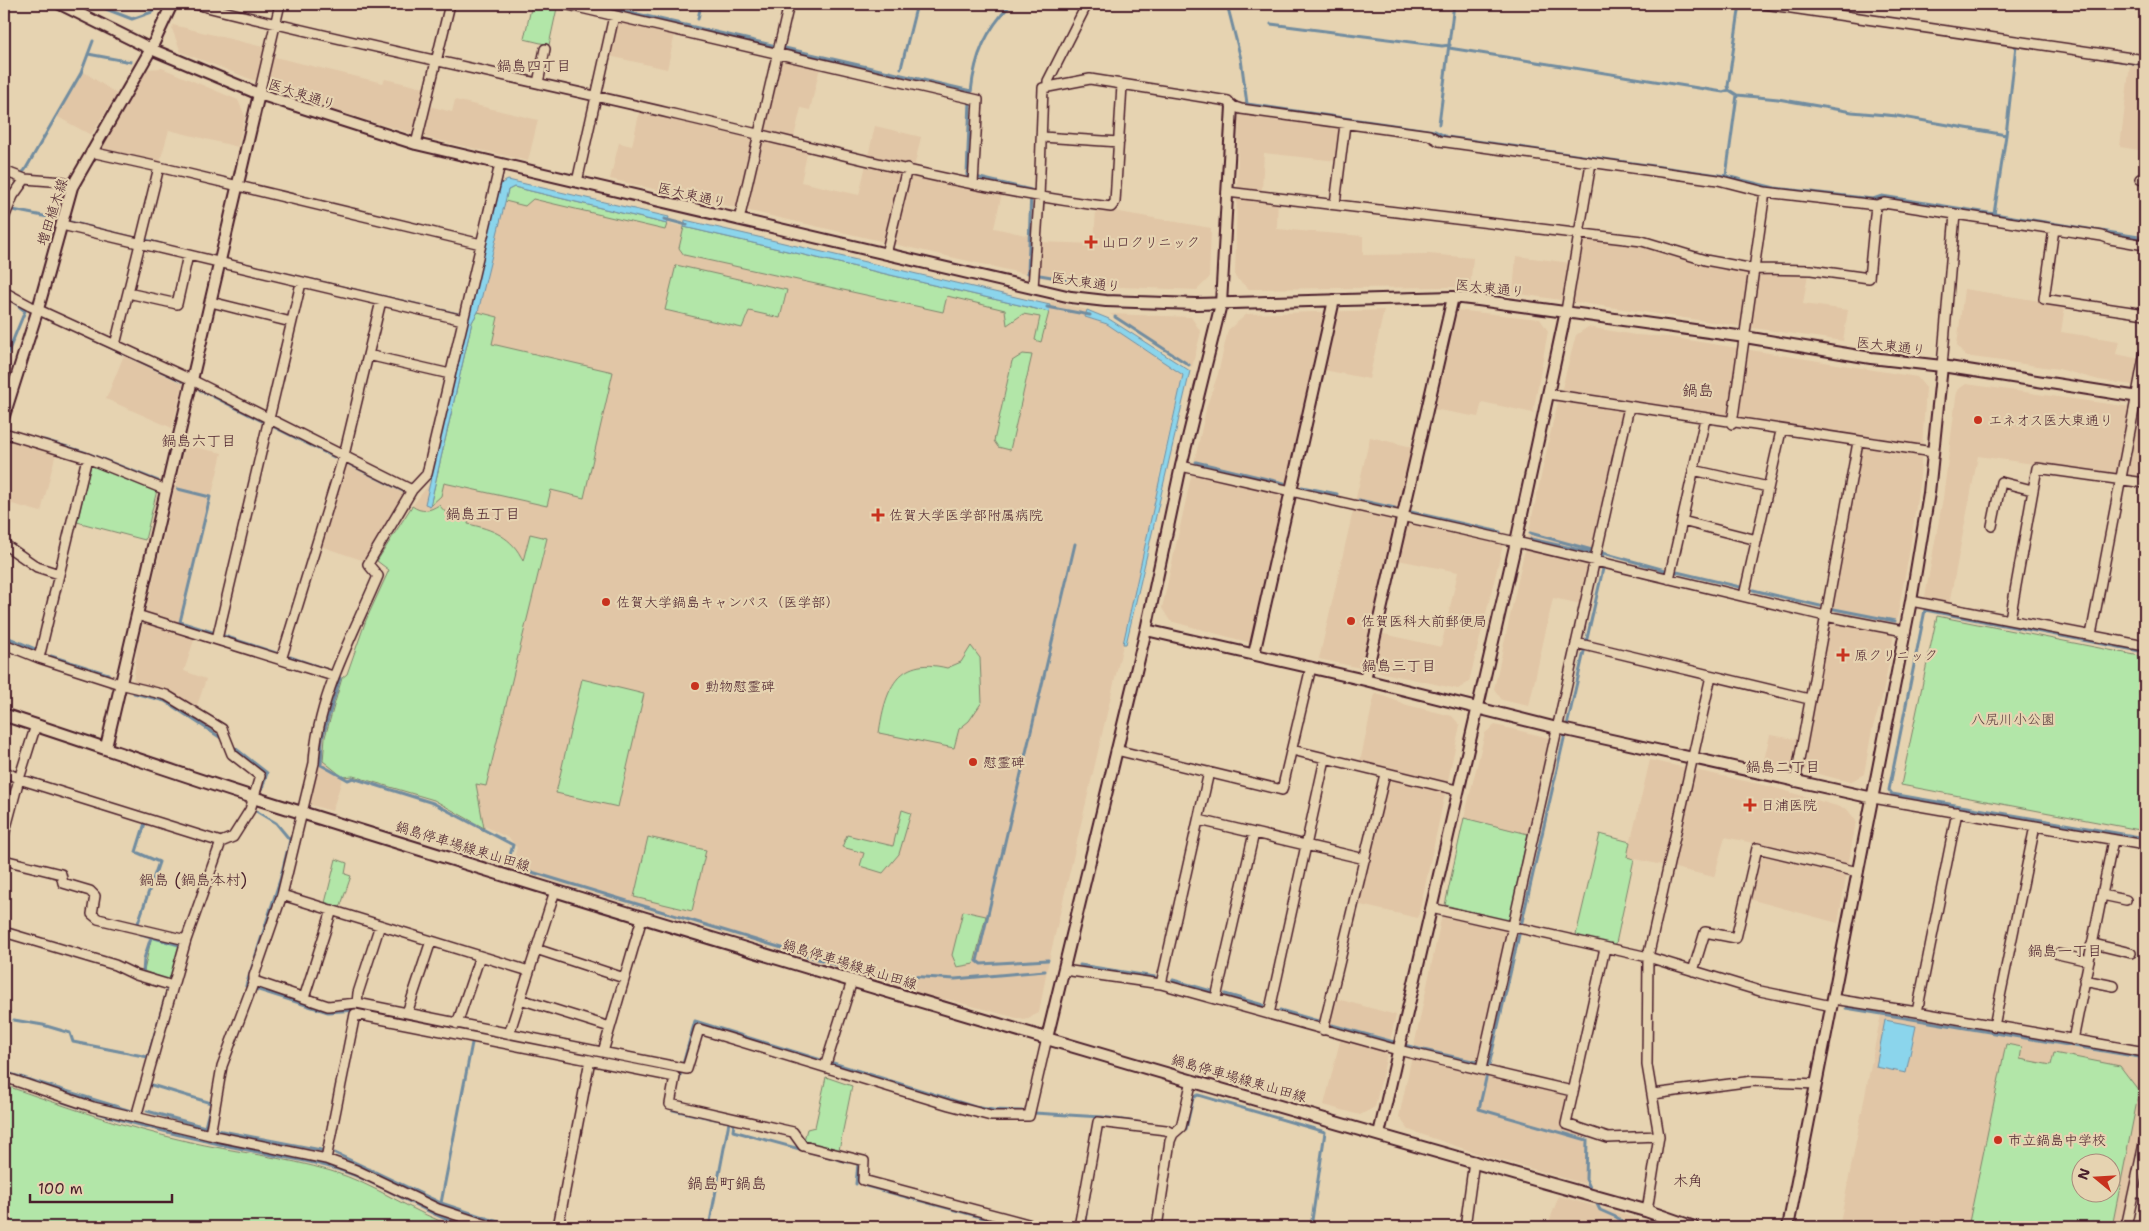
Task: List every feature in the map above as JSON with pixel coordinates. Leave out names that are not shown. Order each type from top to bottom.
[{"type":"main road","name":"鍋島停車場線東山田線","points":[[4,715],[106,747],[253,797],[642,918],[1047,1038],[1647,1211],[1693,1227]]},
{"type":"street","name":"医大東通り","points":[[60,4],[152,49],[259,94],[416,144],[886,254],[1033,279],[1071,297],[1221,304],[1453,297],[1566,311],[2141,397]]},
{"type":"street","name":"増田植木線","points":[[4,416],[38,309],[72,188],[152,49],[172,4]]},
{"type":"street","points":[[195,4],[275,24],[907,168],[973,179],[1034,197],[1111,207],[1115,202],[1122,85]]},
{"type":"street","points":[[106,747],[239,186],[280,4]]},
{"type":"street","points":[[416,144],[450,4]]},
{"type":"street","points":[[564,4],[614,16],[779,49],[978,100],[973,179]]},
{"type":"street","points":[[739,220],[789,4]]},
{"type":"street","points":[[1048,87],[1048,81],[1087,4]]},
{"type":"street","points":[[1764,4],[2145,60]]},
{"type":"street","points":[[577,182],[614,16]]},
{"type":"street","points":[[538,83],[545,49]]},
{"type":"street","points":[[252,985],[328,1006],[357,1003],[687,1069],[700,1029],[982,1114],[1028,1116],[1146,630],[1181,466],[1221,304],[1232,106],[1228,101],[1090,79],[1043,88],[1042,136],[1034,197],[1033,279]]},
{"type":"street","points":[[1232,106],[1429,136],[1439,141],[1718,180],[1765,192],[1876,205],[1884,203],[2102,236],[2145,245]]},
{"type":"street","points":[[1335,204],[1345,124]]},
{"type":"street","points":[[1042,136],[1119,142]]},
{"type":"street","points":[[92,152],[481,244]]},
{"type":"street","points":[[1379,1134],[1549,394],[1580,234],[1591,163]]},
{"type":"street","points":[[210,1135],[222,1066],[282,895],[314,763],[315,741],[333,676],[350,642],[378,576],[368,564],[412,490],[427,474],[500,164]]},
{"type":"street","points":[[115,345],[159,167]]},
{"type":"street","points":[[886,254],[907,168]]},
{"type":"street","points":[[4,171],[21,177],[64,182],[72,188]]},
{"type":"street","points":[[4,217],[21,177]]},
{"type":"street","points":[[1227,192],[1642,241],[1705,260],[1754,269],[1811,270],[1869,278],[1876,205]]},
{"type":"street","points":[[1732,424],[1765,192]]},
{"type":"street","points":[[1788,1227],[1911,601],[1929,493],[1955,214]]},
{"type":"street","points":[[62,225],[463,320]]},
{"type":"street","points":[[2054,229],[2044,299],[2145,314]]},
{"type":"street","points":[[128,293],[176,304],[188,255]]},
{"type":"street","points":[[217,639],[301,283]]},
{"type":"street","points":[[4,292],[192,380],[412,490]]},
{"type":"street","points":[[1365,680],[1453,297]]},
{"type":"street","points":[[1254,654],[1334,300]]},
{"type":"street","points":[[281,660],[344,455],[381,301]]},
{"type":"street","points":[[210,302],[291,322]]},
{"type":"street","points":[[2091,635],[2120,480],[2141,397],[2145,352]]},
{"type":"street","points":[[368,355],[450,374]]},
{"type":"street","points":[[1549,394],[1732,424],[1933,452]]},
{"type":"street","points":[[1485,1070],[1600,561],[1598,546],[1630,407]]},
{"type":"street","points":[[1669,579],[1705,419]]},
{"type":"street","points":[[1744,596],[1781,431]]},
{"type":"street","points":[[4,433],[87,458],[166,490]]},
{"type":"street","points":[[1795,782],[1858,442]]},
{"type":"street","points":[[39,658],[87,458]]},
{"type":"street","points":[[1181,466],[1402,518],[1600,561],[1825,616],[1904,632]]},
{"type":"street","points":[[2010,619],[2037,468],[2145,483]]},
{"type":"street","points":[[1694,470],[1768,487]]},
{"type":"street","points":[[1992,526],[2001,482],[2032,490]]},
{"type":"street","points":[[1682,521],[1757,540]]},
{"type":"street","points":[[4,544],[37,566],[59,574]]},
{"type":"street","points":[[1911,601],[2145,646]]},
{"type":"street","points":[[136,615],[333,676]]},
{"type":"street","points":[[1146,630],[1311,667],[1562,729],[1795,782],[1873,798],[2145,845]]},
{"type":"street","points":[[4,644],[39,658],[120,684],[166,695],[222,729],[232,754],[260,776],[250,810],[233,837],[221,842],[14,774]]},
{"type":"street","points":[[1581,644],[1809,699]]},
{"type":"street","points":[[1116,750],[1282,790],[1311,667]]},
{"type":"street","points":[[1647,1211],[1659,1136],[1647,1065],[1648,957],[1711,676]]},
{"type":"street","points":[[4,835],[14,774],[36,725]]},
{"type":"street","points":[[1292,750],[1384,774],[1457,790]]},
{"type":"street","points":[[1269,1014],[1325,759]]},
{"type":"street","points":[[1161,984],[1209,772]]},
{"type":"street","points":[[1323,1030],[1384,774]]},
{"type":"street","points":[[1917,1012],[1957,812]]},
{"type":"street","points":[[1199,820],[1365,860]]},
{"type":"street","points":[[1994,1026],[2035,826]]},
{"type":"street","points":[[1216,998],[1254,833]]},
{"type":"street","points":[[2073,1040],[2113,840]]},
{"type":"street","points":[[136,1118],[186,940],[221,842]]},
{"type":"street","points":[[1693,970],[1705,932],[1736,938],[1757,848],[1858,872]]},
{"type":"street","points":[[4,860],[61,874],[63,883],[90,891],[95,896],[92,914],[98,919],[186,940]]},
{"type":"street","points":[[509,1034],[555,891]]},
{"type":"street","points":[[282,895],[529,971]]},
{"type":"street","points":[[2102,895],[2126,900]]},
{"type":"street","points":[[1431,908],[1648,957],[1760,991],[1833,1003],[1917,1012],[2145,1052]]},
{"type":"street","points":[[304,998],[332,910]]},
{"type":"street","points":[[603,1052],[642,918]]},
{"type":"street","points":[[357,1003],[358,993],[380,925]]},
{"type":"street","points":[[4,932],[115,965],[136,975],[173,986]]},
{"type":"street","points":[[407,1013],[431,941]]},
{"type":"street","points":[[2091,946],[2131,952]]},
{"type":"street","points":[[536,948],[624,978]]},
{"type":"street","points":[[1605,948],[1566,1124],[1608,1138],[1659,1136]]},
{"type":"street","points":[[2058,954],[2088,961]]},
{"type":"street","points":[[457,1024],[480,956]]},
{"type":"street","points":[[1064,970],[1161,984],[1398,1050],[1572,1092]]},
{"type":"street","points":[[2084,980],[2114,986]]},
{"type":"street","points":[[825,1067],[852,981]]},
{"type":"street","points":[[520,999],[610,1027]]},
{"type":"street","points":[[326,1159],[355,1014],[675,1077],[670,1104],[793,1132],[803,1146],[864,1161],[863,1180],[1039,1227]]},
{"type":"street","points":[[558,1227],[590,1060]]},
{"type":"street","points":[[4,1077],[92,1107],[210,1135],[326,1159],[356,1170],[438,1209],[493,1227]]},
{"type":"street","points":[[1157,1227],[1173,1134],[1181,1127],[1192,1080]]},
{"type":"street","points":[[1653,1094],[1753,1081],[1816,1084]]},
{"type":"street","points":[[1079,1227],[1098,1122],[1166,1130],[1173,1134]]},
{"type":"street","points":[[2126,1227],[2142,1168],[2145,1139]]},
{"type":"street","points":[[1464,1227],[1474,1161]]},
{"type":"street","points":[[2134,1192],[2145,1194]]},
{"type":"shaded area","points":[[617,21],[675,34],[667,69],[609,56]]},
{"type":"shaded area","points":[[173,25],[267,48],[266,55],[383,83],[385,79],[428,89],[425,105],[452,112],[455,100],[538,120],[528,161],[424,137],[323,107],[181,52],[172,29]]},
{"type":"shaded area","points":[[771,56],[820,67],[810,110],[801,108],[792,145],[808,149],[801,182],[859,195],[875,126],[921,137],[913,172],[1002,193],[994,228],[1030,236],[1041,242],[1094,244],[1096,208],[1211,228],[1209,278],[1197,290],[1096,286],[1038,277],[610,179],[619,143],[632,146],[640,110],[753,137]]},
{"type":"shaded area","points":[[2130,64],[2145,67],[2145,151],[2120,147]]},
{"type":"shaded area","points":[[162,68],[238,100],[245,116],[238,147],[169,130],[159,165],[97,150],[147,69]]},
{"type":"shaded area","points":[[84,72],[117,94],[91,135],[56,116]]},
{"type":"shaded area","points":[[1239,112],[1341,127],[1337,161],[1264,153],[1262,190],[1278,192],[1277,229],[1363,236],[1363,255],[1428,254],[1473,258],[1470,288],[1249,289],[1235,277]]},
{"type":"shaded area","name":"佐賀大学鍋島キャンパス（医学部）","points":[[514,187],[1048,312],[1051,301],[1087,310],[1085,317],[1107,324],[1183,374],[1159,476],[1159,491],[1047,969],[1039,1013],[1024,1020],[946,999],[945,1002],[843,969],[510,868],[517,848],[510,839],[434,800],[353,776],[343,777],[332,811],[311,805],[308,798],[318,767],[323,761],[325,737],[342,678],[347,674],[368,616],[389,570],[377,561],[412,506],[438,473],[472,322],[508,190]]},
{"type":"shaded area","points":[[1583,240],[1649,246],[1714,268],[1808,274],[1803,304],[1848,310],[1843,341],[1513,293],[1516,256],[1579,264]]},
{"type":"shaded area","points":[[1964,289],[2065,305],[2061,332],[2119,341],[2116,354],[2145,360],[2145,387],[2099,380],[2059,369],[1965,356],[1957,345]]},
{"type":"shaded area","points":[[1384,310],[1369,379],[1314,368],[1251,643],[1170,621],[1162,608],[1207,405],[1218,374],[1228,330],[1247,314]]},
{"type":"shaded area","points":[[1456,310],[1540,319],[1548,331],[1533,413],[1482,402],[1478,417],[1433,409]]},
{"type":"shaded area","points":[[1110,314],[1191,317],[1201,332],[1192,367]]},
{"type":"shaded area","points":[[1588,327],[1635,335],[1669,337],[1917,377],[1926,388],[1920,477],[1910,549],[1882,698],[1872,730],[1864,774],[1850,782],[1803,770],[1763,764],[1770,735],[1807,741],[1864,438],[1627,403],[1582,604],[1553,598],[1529,706],[1502,700],[1494,689],[1553,422],[1576,335]]},
{"type":"shaded area","points":[[124,355],[183,384],[172,428],[106,399]]},
{"type":"shaded area","points":[[1966,384],[2145,409],[2145,480],[1978,456],[1949,605],[1928,601],[1925,597],[1943,498],[1957,390]]},
{"type":"shaded area","points":[[4,432],[29,439],[56,453],[41,512],[12,504],[4,528]]},
{"type":"shaded area","points":[[1370,437],[1412,447],[1371,631],[1441,647],[1458,572],[1398,560],[1407,521],[1503,545],[1469,682],[1458,689],[1319,659]]},
{"type":"shaded area","points":[[185,445],[222,453],[179,630],[195,637],[184,671],[206,679],[196,709],[133,683],[137,649]]},
{"type":"shaded area","points":[[347,461],[407,491],[365,561],[320,546]]},
{"type":"shaded area","points":[[1375,693],[1407,705],[1452,716],[1460,725],[1418,918],[1356,904],[1388,769],[1360,762]]},
{"type":"shaded area","points":[[1495,725],[1550,738],[1528,834],[1464,818],[1485,733]]},
{"type":"shaded area","points":[[1650,760],[1772,787],[1847,809],[1856,821],[1838,923],[1742,897],[1753,843],[1725,837],[1714,877],[1627,857]]},
{"type":"shaded area","points":[[1442,915],[1507,930],[1475,1073],[1568,1094],[1562,1126],[1586,1134],[1585,1184],[1476,1153],[1409,1130],[1399,1117]]},
{"type":"shaded area","points":[[1334,998],[1396,1015],[1375,1107],[1360,1115],[1324,1105],[1342,1033],[1327,1029]]},
{"type":"shaded area","name":"市立鍋島中学校","points":[[1881,1014],[2145,1060],[2145,1116],[2121,1227],[1855,1227],[1840,1223]]},
{"type":"shaded area","points":[[1559,1196],[1668,1227],[1547,1227]]},
{"type":"green space","points":[[532,4],[557,8],[549,45],[524,39]]},
{"type":"green space","points":[[514,187],[667,224],[665,230],[533,199],[525,206],[505,201],[508,190]]},
{"type":"green space","points":[[684,227],[1049,312],[1041,342],[1035,340],[1040,317],[1023,314],[1007,325],[1005,310],[947,296],[943,312],[684,255],[679,248]]},
{"type":"green space","points":[[676,265],[787,290],[780,318],[749,311],[742,328],[665,310]]},
{"type":"green space","points":[[478,312],[498,317],[492,344],[613,372],[584,498],[551,490],[547,506],[444,483],[441,496],[430,506],[472,322]]},
{"type":"green space","points":[[1023,354],[1032,355],[1010,450],[998,447],[994,441],[1012,361]]},
{"type":"green space","points":[[91,464],[157,490],[145,540],[77,522]]},
{"type":"green space","points":[[439,505],[448,515],[470,516],[468,524],[501,535],[514,546],[523,561],[530,534],[547,538],[486,786],[476,784],[484,828],[434,800],[353,776],[343,777],[323,761],[325,737],[342,678],[347,674],[366,620],[389,570],[377,561],[412,506],[419,510],[426,510]]},
{"type":"green space","name":"八尻川小公園","points":[[1937,616],[2145,657],[2145,831],[1901,785]]},
{"type":"green space","points":[[971,646],[980,658],[982,702],[969,721],[959,729],[954,748],[879,733],[885,704],[896,680],[905,672],[916,667],[930,665],[947,668],[961,662]]},
{"type":"green space","points":[[582,679],[644,694],[618,807],[556,793]]},
{"type":"green space","points":[[902,810],[911,813],[899,854],[883,873],[860,866],[864,853],[842,847],[847,835],[893,846]]},
{"type":"green space","points":[[1464,818],[1528,834],[1509,921],[1445,905]]},
{"type":"green space","points":[[1600,834],[1630,842],[1627,857],[1634,859],[1615,948],[1579,939],[1576,935]]},
{"type":"green space","points":[[648,837],[706,850],[692,911],[634,897]]},
{"type":"green space","points":[[336,859],[347,863],[345,874],[351,876],[340,908],[325,903]]},
{"type":"green space","points":[[963,911],[986,916],[974,964],[957,967],[952,955]]},
{"type":"green space","points":[[152,935],[183,943],[171,981],[144,971]]},
{"type":"green space","points":[[2006,1044],[2022,1047],[2020,1059],[2051,1065],[2054,1053],[2120,1066],[2139,1091],[2122,1177],[2122,1154],[2072,1154],[2072,1204],[2117,1204],[2112,1227],[1968,1227]]},
{"type":"green space","points":[[826,1077],[852,1086],[839,1150],[818,1146],[804,1140],[807,1129],[815,1127]]},
{"type":"green space","points":[[4,1085],[94,1116],[140,1129],[204,1145],[295,1162],[331,1171],[363,1183],[425,1214],[456,1227],[4,1227]]},
{"type":"water","points":[[508,180],[669,217],[667,224],[514,187],[508,190],[478,312],[472,322],[430,506],[425,504],[500,184]]},
{"type":"water","points":[[685,220],[1050,305],[1049,312],[684,227]]},
{"type":"water","points":[[1087,310],[1109,319],[1190,371],[1126,644],[1123,644],[1183,375],[1107,324],[1085,317]]},
{"type":"water","points":[[1885,1020],[1916,1026],[1906,1073],[1876,1067]]},
{"type":"waterway","points":[[106,4],[106,9],[132,19],[152,12],[155,4]]},
{"type":"waterway","points":[[594,4],[971,91]]},
{"type":"waterway","points":[[698,19],[701,4]]},
{"type":"waterway","points":[[901,68],[917,4]]},
{"type":"waterway","points":[[971,92],[975,66],[983,44],[988,34],[1011,4]]},
{"type":"waterway","points":[[1227,4],[1241,59],[1247,104],[1435,131],[1447,137],[1726,176],[1775,188],[1873,199],[1882,196],[2145,238]]},
{"type":"waterway","points":[[1439,124],[1454,4]]},
{"type":"waterway","points":[[1726,176],[1737,95],[1729,90],[1728,86],[1740,4]]},
{"type":"waterway","points":[[1742,4],[1764,7]]},
{"type":"waterway","points":[[2141,53],[2145,19]]},
{"type":"waterway","points":[[1271,24],[1442,46],[1450,45]]},
{"type":"waterway","points":[[20,175],[25,170],[81,73],[93,41]]},
{"type":"waterway","points":[[1994,214],[2006,135],[2016,45]]},
{"type":"waterway","points":[[1449,48],[1723,92],[1729,90]]},
{"type":"waterway","points":[[88,54],[131,62]]},
{"type":"waterway","points":[[2084,55],[2145,65]]},
{"type":"waterway","points":[[1737,95],[1778,99],[1852,112],[1897,116],[2006,135]]},
{"type":"waterway","points":[[970,100],[967,175],[1031,190],[1028,273],[1075,281]]},
{"type":"waterway","points":[[13,210],[53,218]]},
{"type":"waterway","points":[[664,219],[687,225]]},
{"type":"waterway","points":[[70,222],[135,238]]},
{"type":"waterway","points":[[146,240],[172,247]]},
{"type":"waterway","points":[[231,261],[458,314]]},
{"type":"waterway","points":[[4,362],[25,311],[10,299]]},
{"type":"waterway","points":[[1047,307],[1090,315]]},
{"type":"waterway","points":[[1115,317],[1189,365]]},
{"type":"waterway","points":[[83,335],[182,381]]},
{"type":"waterway","points":[[200,390],[262,421]]},
{"type":"waterway","points":[[274,427],[336,458]]},
{"type":"waterway","points":[[44,440],[84,452],[158,481]]},
{"type":"waterway","points":[[1196,462],[1284,483]]},
{"type":"waterway","points":[[349,464],[403,491]]},
{"type":"waterway","points":[[1302,487],[1337,494]]},
{"type":"waterway","points":[[178,489],[210,497],[180,622],[212,632]]},
{"type":"waterway","points":[[1359,500],[1395,508]]},
{"type":"waterway","points":[[1411,512],[1500,532]]},
{"type":"waterway","points":[[1530,533],[1665,570]]},
{"type":"waterway","points":[[1531,539],[1602,555],[1605,560],[1479,1109],[1587,1140],[1586,1179],[1592,1192]]},
{"type":"waterway","points":[[1048,960],[981,964],[977,961],[1075,544]]},
{"type":"waterway","points":[[1677,572],[1740,587]]},
{"type":"waterway","points":[[1753,590],[1820,606]]},
{"type":"waterway","points":[[1834,609],[1895,621]]},
{"type":"waterway","points":[[2145,652],[1925,610],[1889,790],[1892,794],[2145,838]]},
{"type":"waterway","points":[[4,636],[35,649]]},
{"type":"waterway","points":[[224,636],[276,653]]},
{"type":"waterway","points":[[51,656],[108,674]]},
{"type":"waterway","points":[[290,657],[328,670]]},
{"type":"waterway","points":[[340,678],[322,739],[321,765],[348,780],[353,778],[433,803],[513,845],[508,862],[512,866],[861,972]]},
{"type":"waterway","points":[[134,693],[165,701],[224,740]]},
{"type":"waterway","points":[[231,745],[267,773],[262,788]]},
{"type":"waterway","points":[[21,776],[37,780]]},
{"type":"waterway","points":[[256,811],[276,823],[290,840],[280,880],[246,986],[328,1012],[355,1010]]},
{"type":"waterway","points":[[138,923],[159,862],[136,852],[145,823]]},
{"type":"waterway","points":[[138,933],[151,937],[144,959],[143,973],[145,974]]},
{"type":"waterway","points":[[151,937],[179,945]]},
{"type":"waterway","points":[[1080,965],[1155,977]]},
{"type":"waterway","points":[[878,974],[955,979],[1045,971]]},
{"type":"waterway","points":[[1173,980],[1211,991]]},
{"type":"waterway","points":[[14,1020],[43,1025],[70,1033],[73,1042],[148,1057],[167,991]]},
{"type":"waterway","points":[[1225,994],[1263,1005]]},
{"type":"waterway","points":[[1846,1008],[2145,1058]]},
{"type":"waterway","points":[[1280,1010],[1318,1021]]},
{"type":"waterway","points":[[679,1079],[695,1021],[821,1060]]},
{"type":"waterway","points":[[1332,1025],[1419,1049],[1481,1063]]},
{"type":"waterway","points":[[441,1203],[472,1043]]},
{"type":"waterway","points":[[833,1063],[975,1107],[1022,1111]]},
{"type":"waterway","points":[[4,1072],[131,1111]]},
{"type":"waterway","points":[[147,1111],[205,1127],[211,1103],[148,1084]]},
{"type":"waterway","points":[[1186,1129],[1193,1098],[1198,1095],[1325,1132],[1311,1227]]},
{"type":"waterway","points":[[63,1102],[135,1124],[332,1168],[359,1177],[466,1227]]},
{"type":"waterway","points":[[673,1110],[729,1122],[734,1124],[733,1131],[848,1162]]},
{"type":"waterway","points":[[1034,1113],[1102,1117],[1143,1123]]},
{"type":"waterway","points":[[709,1227],[729,1122]]},
{"type":"waterway","points":[[217,1130],[321,1150]]},
{"type":"waterway","points":[[335,1153],[441,1203],[513,1227]]},
{"type":"waterway","points":[[856,1163],[858,1164],[856,1184]]},
{"type":"waterway","points":[[866,1186],[1018,1227]]},
{"type":"waterway","points":[[1084,1227],[1090,1188]]},
{"type":"waterway","points":[[1595,1200],[1600,1210],[1616,1217],[1631,1227]]},
{"type":"place","name":"山口クリニック","points":[[1091,242]]},
{"type":"place","name":"エネオス医大東通り","points":[[1978,420]]},
{"type":"place","name":"佐賀大学医学部附属病院","points":[[878,515]]},
{"type":"place","name":"佐賀大学鍋島キャンパス（医学部）","points":[[606,602]]},
{"type":"place","name":"佐賀医科大前郵便局","points":[[1351,621]]},
{"type":"place","name":"原クリニック","points":[[1843,655]]},
{"type":"place","name":"動物慰霊碑","points":[[695,686]]},
{"type":"place","name":"慰霊碑","points":[[973,762]]},
{"type":"place","name":"日浦医院","points":[[1750,805]]},
{"type":"place","name":"市立鍋島中学校","points":[[1998,1140]]},
{"type":"district","name":"鍋島四丁目","points":[[534,66]]},
{"type":"district","name":"鍋島","points":[[1698,390]]},
{"type":"district","name":"鍋島六丁目","points":[[199,441]]},
{"type":"district","name":"鍋島五丁目","points":[[483,514]]},
{"type":"district","name":"鍋島三丁目","points":[[1399,666]]},
{"type":"district","name":"鍋島二丁目","points":[[1783,767]]},
{"type":"district","name":"鍋島 (鍋島本村)","points":[[193,880]]},
{"type":"district","name":"鍋島一丁目","points":[[2065,951]]},
{"type":"district","name":"木角","points":[[1688,1181]]},
{"type":"district","name":"鍋島町鍋島","points":[[727,1183]]}]
